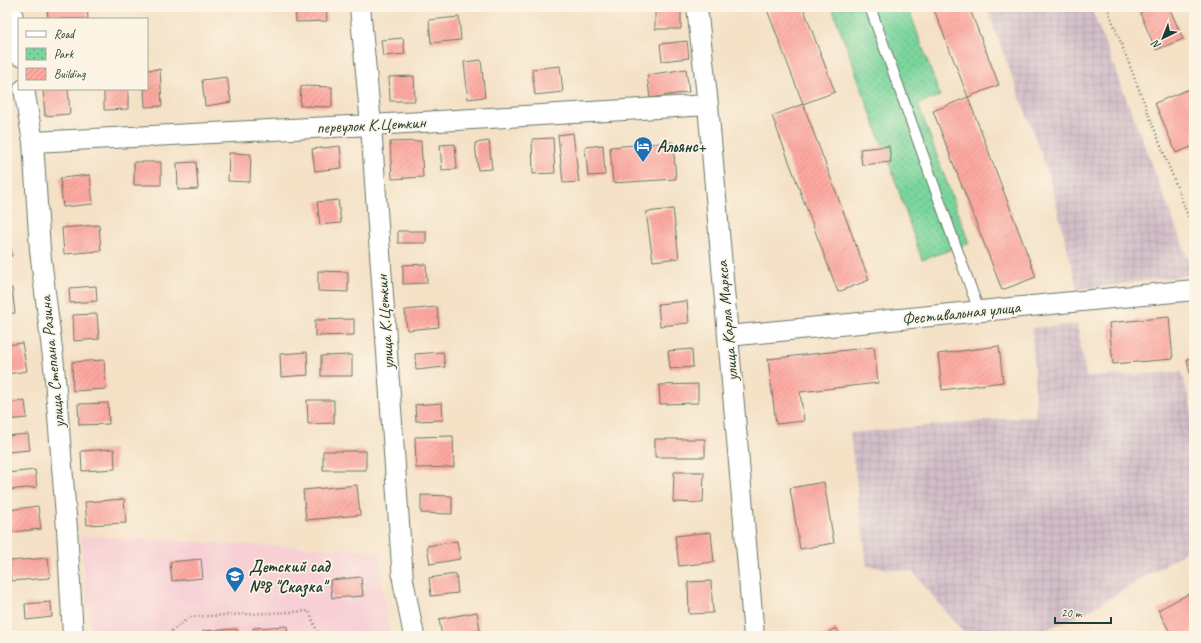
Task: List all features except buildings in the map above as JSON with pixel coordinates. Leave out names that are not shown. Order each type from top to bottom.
[{"type":"street","points":[[11,7],[18,49]]},
{"type":"street","name":"улица К.Цеткин","points":[[360,7],[371,126],[403,580],[414,636]]},
{"type":"street","name":"улица Карла Маркса","points":[[697,7],[708,104],[754,636]]},
{"type":"street","name":"улица Степана Разина","points":[[24,90],[33,142],[40,250],[55,373],[67,529],[73,636]]},
{"type":"street","name":"переулок К.Цеткин","points":[[33,142],[371,126],[708,104]]},
{"type":"street","name":"Фестивальная улица","points":[[728,336],[1194,290]]},
{"type":"lane","points":[[870,7],[979,311]]},
{"type":"path","points":[[1107,7],[1194,231]]},
{"type":"path","points":[[165,636],[190,617],[309,611],[319,636]]},
{"type":"shaded area","points":[[986,7],[1091,7],[1194,274],[1078,290],[1048,172]]},
{"type":"shaded area","points":[[1077,324],[1086,377],[1182,372],[1194,419],[1194,547],[1085,613],[1031,636],[966,636],[913,572],[867,566],[850,433],[1036,416],[1032,328]]},
{"type":"shaded area","name":"Детский сад №8 \"Сказка\"","points":[[80,536],[379,551],[389,636],[92,636]]},
{"type":"green space","points":[[832,7],[908,7],[940,96],[918,104],[969,243],[922,260],[889,162],[891,161],[889,146],[883,147]]},
{"type":"place","name":"Альянс+","points":[[643,163]]},
{"type":"place","name":"Детский сад №8 \"Сказка\"","points":[[235,593]]}]
